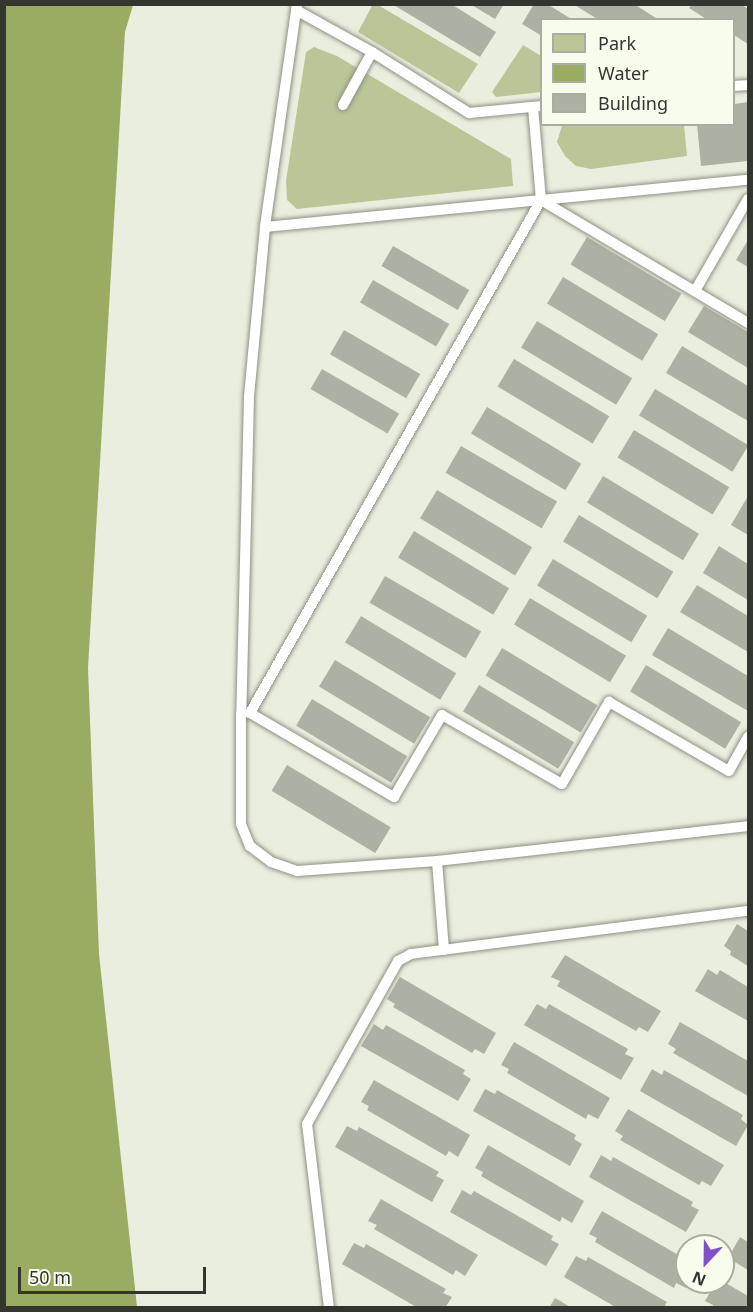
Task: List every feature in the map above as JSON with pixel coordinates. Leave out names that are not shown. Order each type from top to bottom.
[{"type":"lane","points":[[245,714],[541,200],[537,106],[469,113],[297,7],[265,227],[249,397],[245,714],[241,824],[250,846],[271,861],[297,871],[437,861],[748,826]]},
{"type":"lane","points":[[343,105],[372,52]]},
{"type":"lane","points":[[265,227],[748,180]]},
{"type":"lane","points":[[695,291],[748,199]]},
{"type":"lane","points":[[541,200],[748,323]]},
{"type":"lane","points":[[245,714],[394,796],[442,715],[561,784],[609,702],[729,771],[748,737]]},
{"type":"lane","points":[[437,861],[444,950]]},
{"type":"lane","points":[[329,1308],[306,1124],[398,961],[411,954],[748,911]]},
{"type":"green space","points":[[373,4],[478,64],[459,93],[358,32]]},
{"type":"green space","points":[[523,45],[540,55],[540,92],[496,97],[492,92]]},
{"type":"green space","points":[[314,47],[337,56],[511,159],[513,186],[297,209],[287,200],[286,181],[306,52]]},
{"type":"green space","points":[[562,126],[684,126],[687,156],[591,169],[576,166],[565,156],[557,142]]},
{"type":"water","points":[[5,4],[133,5],[125,32],[88,668],[99,954],[137,1307],[5,1307]]},
{"type":"building","points":[[392,4],[451,4],[496,32],[480,57]]},
{"type":"building","points":[[470,4],[504,4],[495,19]]},
{"type":"building","points":[[534,4],[547,4],[570,18],[540,18],[540,35],[522,24]]},
{"type":"building","points":[[573,4],[634,4],[656,18],[596,18]]},
{"type":"building","points":[[692,4],[741,4],[748,9],[748,44],[735,36],[735,18],[705,18],[689,8]]},
{"type":"building","points":[[748,102],[748,161],[701,166],[697,126],[735,126],[735,104]]},
{"type":"building","points":[[587,237],[681,294],[665,321],[571,264]]},
{"type":"building","points":[[748,240],[748,267],[736,260]]},
{"type":"building","points":[[393,246],[469,290],[458,310],[382,266]]},
{"type":"building","points":[[563,277],[658,334],[642,361],[547,304]]},
{"type":"building","points":[[373,280],[449,324],[436,347],[360,303]]},
{"type":"building","points":[[704,306],[748,332],[748,368],[688,332]]},
{"type":"building","points":[[537,321],[632,378],[616,405],[521,348]]},
{"type":"building","points":[[344,330],[420,374],[406,398],[330,354]]},
{"type":"building","points":[[682,346],[748,386],[748,421],[666,373]]},
{"type":"building","points":[[514,359],[609,416],[593,444],[498,386]]},
{"type":"building","points":[[322,369],[399,414],[388,433],[310,389]]},
{"type":"building","points":[[655,389],[748,445],[732,472],[639,416]]},
{"type":"building","points":[[487,407],[581,464],[565,490],[471,434]]},
{"type":"building","points":[[634,430],[729,487],[713,515],[618,457]]},
{"type":"building","points":[[461,446],[557,502],[542,528],[446,473]]},
{"type":"building","points":[[603,476],[699,534],[683,560],[587,503]]},
{"type":"building","points":[[437,490],[532,547],[515,575],[420,518]]},
{"type":"building","points":[[748,496],[748,535],[731,525]]},
{"type":"building","points":[[579,515],[673,572],[657,598],[563,542]]},
{"type":"building","points":[[414,531],[509,588],[493,615],[398,558]]},
{"type":"building","points":[[719,546],[748,564],[748,600],[703,573]]},
{"type":"building","points":[[553,559],[647,616],[631,642],[537,586]]},
{"type":"building","points":[[385,576],[481,632],[466,658],[370,603]]},
{"type":"building","points":[[697,585],[748,616],[748,652],[680,612]]},
{"type":"building","points":[[530,598],[626,656],[610,682],[514,625]]},
{"type":"building","points":[[361,616],[456,673],[440,700],[345,643]]},
{"type":"building","points":[[668,628],[748,676],[748,711],[652,655]]},
{"type":"building","points":[[502,648],[597,705],[581,733],[486,675]]},
{"type":"building","points":[[335,660],[430,717],[414,744],[319,687]]},
{"type":"building","points":[[646,665],[741,722],[725,749],[630,692]]},
{"type":"building","points":[[479,685],[574,742],[558,769],[463,712]]},
{"type":"building","points":[[312,699],[407,756],[391,783],[296,726]]},
{"type":"building","points":[[287,765],[391,827],[375,853],[272,791]]},
{"type":"building","points":[[737,924],[748,931],[748,966],[730,955],[731,951],[724,946]]},
{"type":"building","points":[[565,955],[661,1011],[648,1032],[639,1027],[636,1031],[557,986],[560,981],[551,977]]},
{"type":"building","points":[[708,969],[717,975],[720,970],[748,987],[748,1021],[695,991]]},
{"type":"building","points":[[400,977],[496,1033],[484,1054],[475,1049],[472,1053],[393,1007],[395,1004],[387,999]]},
{"type":"building","points":[[537,1004],[546,1009],[549,1004],[628,1049],[625,1054],[634,1058],[621,1080],[524,1025]]},
{"type":"building","points":[[680,1022],[748,1061],[748,1096],[673,1053],[676,1049],[668,1044]]},
{"type":"building","points":[[374,1024],[383,1030],[386,1025],[465,1070],[463,1074],[471,1079],[458,1101],[361,1046]]},
{"type":"building","points":[[514,1042],[610,1098],[598,1119],[588,1114],[586,1119],[507,1073],[509,1069],[501,1065]]},
{"type":"building","points":[[652,1069],[662,1075],[664,1070],[743,1115],[741,1119],[748,1125],[736,1146],[640,1091]]},
{"type":"building","points":[[374,1080],[470,1135],[458,1157],[449,1151],[446,1156],[367,1110],[369,1106],[361,1102]]},
{"type":"building","points":[[485,1089],[495,1094],[497,1090],[576,1135],[574,1139],[582,1144],[570,1166],[473,1111]]},
{"type":"building","points":[[628,1109],[724,1165],[711,1186],[702,1181],[699,1185],[620,1140],[623,1136],[615,1131]]},
{"type":"building","points":[[347,1126],[357,1131],[359,1127],[439,1172],[436,1176],[444,1180],[432,1202],[335,1147]]},
{"type":"building","points":[[488,1145],[584,1201],[572,1223],[562,1217],[560,1222],[481,1176],[483,1172],[475,1168]]},
{"type":"building","points":[[601,1155],[611,1161],[613,1157],[693,1202],[691,1206],[699,1210],[686,1232],[589,1177]]},
{"type":"building","points":[[462,1190],[471,1195],[474,1191],[553,1236],[551,1240],[559,1244],[546,1266],[450,1212]]},
{"type":"building","points":[[381,1199],[478,1255],[465,1276],[456,1270],[453,1275],[374,1229],[377,1225],[368,1221]]},
{"type":"building","points":[[602,1211],[675,1253],[674,1288],[595,1242],[597,1238],[589,1234]]},
{"type":"building","points":[[740,1237],[748,1242],[748,1270],[735,1262],[735,1246]]},
{"type":"building","points":[[354,1243],[364,1248],[366,1244],[446,1289],[443,1293],[452,1297],[445,1308],[418,1308],[342,1264]]},
{"type":"building","points":[[576,1256],[586,1261],[588,1257],[667,1302],[665,1305],[669,1308],[617,1308],[564,1277]]},
{"type":"building","points":[[735,1288],[748,1296],[748,1308],[712,1308],[713,1305],[705,1301],[709,1294],[735,1294]]},
{"type":"building","points":[[555,1298],[572,1308],[549,1308]]}]
